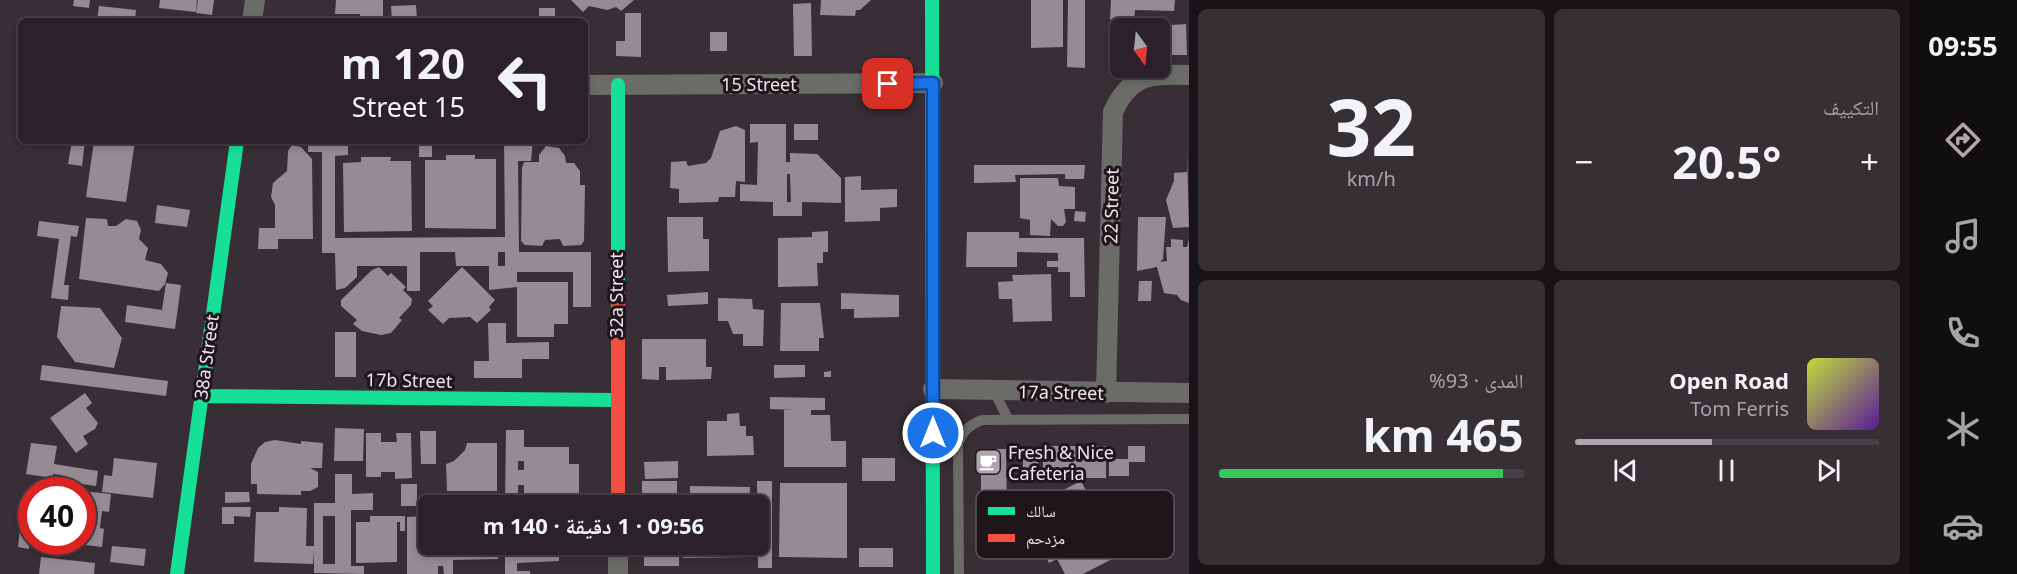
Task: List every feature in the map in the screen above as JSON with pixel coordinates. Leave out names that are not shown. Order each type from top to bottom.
[{"type":"street","points":[[252,18],[255,0]]},
{"type":"street","points":[[932,0],[933,389],[946,502],[933,574]]},
{"type":"street","name":"22 Street","points":[[1106,393],[1113,112],[1121,95],[1134,82],[1151,75],[1189,75]]},
{"type":"street","name":"15 Street","points":[[588,84],[933,83]]},
{"type":"street","name":"32a Street","points":[[618,85],[616,400],[618,495]]},
{"type":"street","name":"38a Street","points":[[177,574],[237,144]]},
{"type":"street","name":"17a Street","points":[[933,389],[1189,393]]},
{"type":"street","name":"17b Street","points":[[200,396],[616,400]]},
{"type":"street","points":[[618,555],[618,574]]},
{"type":"lane","points":[[994,391],[1008,419]]},
{"type":"lane","points":[[959,574],[946,502],[958,444],[963,433],[971,425],[982,420],[1008,419],[1189,419]]},
{"type":"building","points":[[74,0],[90,0],[89,8],[73,6]]},
{"type":"building","points":[[160,0],[197,0],[196,12],[159,8]]},
{"type":"building","points":[[198,0],[214,0],[212,15],[196,13]]},
{"type":"building","points":[[336,0],[383,0],[383,18],[360,18],[360,14],[335,14]]},
{"type":"building","points":[[571,0],[634,0],[621,11],[616,7],[607,10],[589,6],[583,12]]},
{"type":"building","points":[[821,0],[871,0],[860,10],[856,10],[855,16],[820,15]]},
{"type":"building","points":[[1031,0],[1063,0],[1063,47],[1031,48]]},
{"type":"building","points":[[1068,0],[1085,0],[1085,68],[1067,67]]},
{"type":"building","points":[[1111,0],[1175,0],[1174,11],[1135,10],[1134,18],[1110,18]]},
{"type":"building","points":[[811,3],[812,56],[794,56],[793,4]]},
{"type":"building","points":[[416,5],[417,18],[392,18],[391,6]]},
{"type":"building","points":[[99,6],[136,10],[135,18],[97,18]]},
{"type":"building","points":[[539,8],[555,8],[555,18],[539,18]]},
{"type":"building","points":[[625,13],[641,13],[641,57],[616,56],[616,41],[625,41]]},
{"type":"building","points":[[1186,24],[1187,55],[1171,55],[1170,25]]},
{"type":"building","points":[[710,32],[727,32],[727,51],[710,51]]},
{"type":"building","points":[[750,124],[786,124],[786,162],[790,162],[790,153],[817,154],[841,178],[841,203],[802,202],[802,216],[773,216],[773,202],[740,201],[740,184],[757,185],[758,142],[750,143]],"holes":[[[787,174],[790,174],[791,202],[787,202]]]},
{"type":"building","points":[[794,124],[818,124],[818,140],[794,140]]},
{"type":"building","points":[[736,126],[745,130],[745,182],[736,181],[735,197],[719,197],[718,202],[679,203],[679,189],[670,188],[671,162],[686,161],[688,166],[706,163],[711,158],[720,131]]},
{"type":"building","points":[[71,144],[85,144],[82,166],[68,164]]},
{"type":"building","points":[[94,144],[135,144],[126,202],[86,197]]},
{"type":"building","points":[[308,144],[348,144],[348,155],[335,156],[335,238],[505,237],[504,144],[533,144],[531,161],[518,161],[519,252],[591,252],[591,307],[573,307],[573,272],[517,272],[517,282],[568,282],[568,324],[554,324],[554,337],[517,337],[517,287],[489,290],[489,266],[456,266],[455,252],[420,252],[420,291],[407,291],[407,266],[357,266],[357,277],[345,288],[336,290],[335,253],[322,253],[322,152],[308,152]],"holes":[[[498,252],[505,252],[505,266],[498,266]]]},
{"type":"building","points":[[419,144],[432,144],[432,157],[419,157]]},
{"type":"building","points":[[292,145],[301,147],[312,159],[313,239],[278,239],[278,249],[258,249],[259,228],[275,228],[275,205],[271,197],[273,183],[287,171],[288,151]]},
{"type":"building","points":[[546,146],[559,148],[565,156],[566,163],[574,163],[580,171],[580,185],[585,185],[584,241],[581,245],[563,246],[560,239],[545,240],[542,246],[525,245],[521,241],[522,168],[524,162],[539,162],[539,155]]},
{"type":"building","points":[[1187,153],[1189,227],[1173,228],[1166,200],[1174,181],[1174,173],[1187,172]]},
{"type":"building","points":[[446,155],[475,155],[475,159],[496,159],[496,229],[425,228],[425,160],[446,160]]},
{"type":"building","points":[[361,157],[391,157],[390,161],[411,161],[412,231],[344,232],[343,163],[361,162]]},
{"type":"building","points":[[974,165],[1085,165],[1084,179],[1065,179],[1065,174],[1015,175],[1016,182],[974,183]]},
{"type":"building","points":[[861,176],[861,190],[897,189],[897,207],[880,208],[880,221],[845,222],[845,177]]},
{"type":"building","points":[[1020,178],[1058,178],[1059,186],[1075,187],[1075,209],[1064,209],[1066,222],[1063,226],[1058,226],[1051,219],[1050,236],[1030,235],[1030,220],[1020,218]]},
{"type":"building","points":[[157,205],[190,210],[187,227],[155,223]]},
{"type":"building","points":[[1075,211],[1086,212],[1085,222],[1074,221]]},
{"type":"building","points":[[667,217],[703,217],[703,239],[709,239],[709,271],[668,272]]},
{"type":"building","points":[[1138,217],[1166,217],[1163,259],[1160,262],[1167,261],[1166,247],[1171,247],[1171,239],[1183,240],[1183,247],[1187,247],[1189,239],[1189,303],[1181,300],[1177,295],[1164,293],[1157,267],[1137,271]]},
{"type":"building","points":[[86,218],[107,219],[108,226],[116,226],[126,219],[137,221],[141,230],[139,239],[148,248],[145,260],[161,264],[168,273],[165,284],[159,291],[79,279]]},
{"type":"building","points":[[39,221],[79,226],[77,237],[71,236],[64,285],[69,285],[68,300],[51,298],[59,239],[37,236]]},
{"type":"building","points":[[828,231],[828,252],[823,252],[823,263],[817,263],[818,286],[778,287],[778,238],[812,237],[812,232]]},
{"type":"building","points":[[967,232],[1019,232],[1019,238],[1084,238],[1085,297],[1070,297],[1070,272],[1058,272],[1058,267],[1047,267],[1047,261],[1058,261],[1058,253],[1017,252],[1017,267],[966,267]]},
{"type":"building","points":[[379,267],[388,276],[391,273],[406,287],[403,290],[412,299],[411,305],[399,318],[402,320],[391,333],[381,335],[362,331],[353,324],[357,320],[341,306],[341,300],[372,270]]},
{"type":"building","points":[[462,267],[495,300],[489,307],[491,310],[477,323],[470,317],[449,318],[443,324],[428,310],[433,306],[428,301]]},
{"type":"building","points":[[1051,274],[1052,321],[1013,322],[1012,299],[999,299],[998,282],[1013,281],[1012,275]]},
{"type":"building","points":[[1139,281],[1152,281],[1151,301],[1138,301]]},
{"type":"building","points":[[166,283],[181,285],[175,329],[125,322],[127,305],[162,310]]},
{"type":"building","points":[[708,292],[708,304],[668,306],[667,295]]},
{"type":"building","points":[[841,293],[899,295],[899,317],[854,318],[854,309],[841,309]]},
{"type":"building","points":[[718,298],[752,299],[753,309],[764,310],[763,346],[743,346],[743,334],[733,334],[728,321],[718,321]]},
{"type":"building","points":[[781,303],[820,303],[824,338],[819,338],[819,351],[780,351]]},
{"type":"building","points":[[61,306],[100,308],[122,338],[114,368],[75,362],[57,337]]},
{"type":"building","points":[[488,323],[506,323],[506,343],[549,342],[549,359],[522,359],[522,378],[474,378],[474,361],[489,361]]},
{"type":"building","points":[[335,332],[356,332],[356,377],[335,377]]},
{"type":"building","points":[[642,339],[706,339],[706,367],[712,367],[711,379],[666,380],[666,367],[659,367],[659,380],[642,379]]},
{"type":"building","points":[[42,365],[168,381],[166,396],[40,380]]},
{"type":"building","points":[[774,365],[805,365],[805,377],[774,378]]},
{"type":"building","points":[[831,371],[831,377],[824,377],[824,372]]},
{"type":"building","points":[[85,393],[92,403],[86,408],[98,423],[95,429],[83,436],[88,444],[76,453],[50,418]]},
{"type":"building","points":[[770,397],[825,398],[825,410],[811,410],[811,415],[830,415],[831,441],[846,441],[846,467],[784,467],[784,410],[793,410],[770,409]]},
{"type":"building","points":[[739,413],[740,426],[746,426],[746,436],[753,436],[754,455],[707,456],[707,421],[727,421],[727,414]]},
{"type":"building","points":[[335,428],[364,429],[363,461],[334,461]]},
{"type":"building","points":[[506,430],[524,430],[524,447],[569,447],[569,464],[579,464],[579,495],[524,495],[524,485],[518,485],[518,495],[505,495]],"holes":[[[518,461],[524,461],[524,470],[518,470]]]},
{"type":"building","points":[[420,431],[436,431],[436,464],[421,464]]},
{"type":"building","points":[[366,433],[381,433],[381,442],[397,442],[396,433],[411,433],[412,478],[395,479],[395,472],[381,472],[381,477],[366,477]]},
{"type":"building","points":[[275,440],[301,444],[301,441],[323,443],[322,468],[310,468],[318,472],[318,487],[310,491],[301,491],[301,495],[257,494],[257,484],[251,484],[251,464],[258,448],[265,442]]},
{"type":"building","points":[[31,443],[57,446],[54,464],[98,471],[96,486],[96,477],[62,477],[62,475],[53,474],[53,477],[46,477],[26,474]]},
{"type":"building","points":[[467,443],[497,443],[497,491],[447,491],[446,464],[454,461],[465,450]]},
{"type":"building","points":[[1043,446],[1106,446],[1106,478],[1043,478]]},
{"type":"building","points":[[1128,446],[1145,446],[1145,462],[1129,462],[1129,476],[1109,476],[1109,459],[1128,459]]},
{"type":"building","points":[[981,449],[1006,449],[1007,490],[981,490]]},
{"type":"building","points":[[114,458],[157,463],[153,498],[102,492],[104,475],[112,476]]},
{"type":"building","points":[[862,458],[895,458],[895,481],[862,481]]},
{"type":"building","points":[[1023,459],[1038,459],[1039,475],[1023,475]]},
{"type":"building","points":[[678,461],[678,478],[645,479],[644,462]]},
{"type":"building","points":[[335,474],[352,474],[352,494],[373,493],[373,510],[351,510],[351,566],[364,566],[364,574],[314,573],[314,551],[313,564],[254,562],[256,512],[279,512],[279,507],[307,508],[306,546],[314,546],[314,503],[335,503]],"holes":[[[323,516],[335,516],[335,564],[323,564]]]},
{"type":"building","points":[[642,481],[677,481],[677,495],[642,495]]},
{"type":"building","points":[[757,481],[772,481],[772,568],[758,568],[758,555],[769,555],[769,495],[757,495]]},
{"type":"building","points":[[1081,481],[1086,490],[1063,490]]},
{"type":"building","points":[[780,483],[847,483],[847,558],[779,557]]},
{"type":"building","points":[[401,484],[417,484],[417,506],[401,506]]},
{"type":"building","points":[[690,486],[750,487],[750,495],[690,495]]},
{"type":"building","points":[[96,492],[111,494],[109,512],[102,511],[100,528],[104,529],[102,547],[96,546]]},
{"type":"building","points":[[225,492],[249,492],[250,502],[225,503]]},
{"type":"building","points":[[222,507],[251,507],[250,517],[234,516],[234,524],[222,524]]},
{"type":"building","points":[[370,516],[405,516],[405,531],[400,531],[400,522],[397,522],[397,562],[356,563],[356,522],[370,522]]},
{"type":"building","points":[[418,516],[418,555],[498,555],[498,559],[453,560],[453,574],[444,574],[443,566],[438,566],[438,574],[407,574],[407,517]]},
{"type":"building","points":[[112,546],[146,549],[144,566],[110,562]]},
{"type":"building","points":[[859,548],[893,548],[893,567],[859,567]]},
{"type":"building","points":[[505,555],[559,555],[559,561],[517,563],[517,571],[530,571],[530,574],[505,574]]},
{"type":"building","points":[[644,555],[679,555],[679,566],[644,566]]},
{"type":"building","points":[[683,555],[749,555],[749,557],[683,558]]},
{"type":"building","points":[[41,557],[95,563],[94,574],[39,574]]},
{"type":"building","points":[[1057,559],[1112,559],[1083,574],[1065,574]]},
{"type":"traffic: fast","points":[[932,0],[933,574]]},
{"type":"traffic: fast","points":[[618,85],[618,286]]},
{"type":"traffic: fast","points":[[177,574],[237,144]]},
{"type":"traffic: fast","points":[[200,396],[616,400]]},
{"type":"traffic: jam","points":[[618,286],[618,495]]},
{"type":"place","name":"Fresh & Nice Cafeteria","points":[[988,462]]},
{"type":"route","points":[[888,84],[933,83],[933,433]]}]
